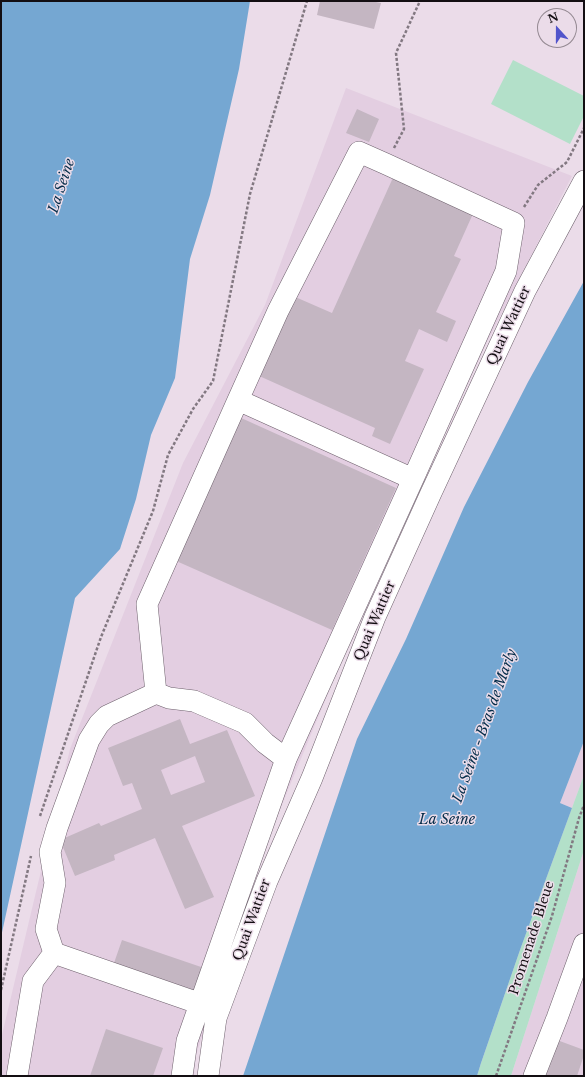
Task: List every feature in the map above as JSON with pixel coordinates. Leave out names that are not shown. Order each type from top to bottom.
[{"type":"street","points":[[156,693],[147,604],[278,311],[359,152],[514,223],[506,271],[286,758],[187,1041],[182,1076]]},
{"type":"street","name":"Quai Wattier","points":[[208,1076],[216,1018],[267,881],[312,778],[375,617],[525,291],[584,181]]},
{"type":"street","points":[[238,400],[413,479]]},
{"type":"street","points":[[54,953],[46,929],[54,883],[50,852],[57,828],[89,740],[98,724],[107,716],[156,693],[169,698],[194,701],[245,723],[265,743],[286,758]]},
{"type":"street","points":[[534,1076],[584,944]]},
{"type":"street","points":[[54,953],[201,1004]]},
{"type":"street","points":[[16,1076],[33,981],[54,953]]},
{"type":"path","points":[[38,822],[101,638],[153,511],[168,455],[193,409],[213,381],[250,194],[307,1]]},
{"type":"path","points":[[386,164],[404,129],[396,53],[420,1]]},
{"type":"path","points":[[514,223],[538,185],[567,162],[584,128]]},
{"type":"path","name":"Promenade Bleue","points":[[496,1076],[552,916],[584,804]]},
{"type":"path","points":[[1,990],[32,853]]},
{"type":"shaded area","points":[[346,88],[572,176],[487,342],[353,633],[267,841],[196,1055],[194,1076],[1,1076],[1,1039],[70,749],[183,463],[265,305]]},
{"type":"shaded area","points":[[584,741],[584,775],[572,808],[560,803]]},
{"type":"shaded area","points":[[584,850],[584,1076],[511,1076]]},
{"type":"green space","points":[[513,60],[584,96],[584,116],[570,144],[491,104]]},
{"type":"green space","points":[[584,775],[584,850],[511,1076],[477,1076],[520,950]]},
{"type":"water","name":"La Seine","points":[[1,1],[250,1],[239,69],[210,195],[190,259],[175,378],[151,435],[136,499],[120,549],[75,598],[1,937]]},
{"type":"water","name":"La Seine","points":[[584,281],[584,741],[560,803],[572,808],[520,950],[477,1076],[243,1076],[357,739],[406,639],[464,507],[528,382]]},
{"type":"building","points":[[320,1],[371,1],[381,3],[374,29],[317,15]]},
{"type":"building","points":[[357,109],[379,119],[369,142],[346,133]]},
{"type":"building","points":[[396,171],[476,207],[454,256],[461,259],[436,312],[456,321],[447,342],[419,329],[405,361],[424,369],[390,444],[372,436],[375,428],[257,375],[293,296],[332,313]]},
{"type":"building","points":[[239,417],[396,488],[332,630],[174,560]]},
{"type":"building","points":[[180,719],[190,744],[227,730],[255,796],[182,826],[214,897],[185,909],[155,838],[114,855],[115,860],[75,876],[60,840],[99,823],[101,826],[142,809],[132,783],[123,786],[108,748]],"holes":[[[195,756],[205,782],[171,795],[161,770]]]},
{"type":"building","points":[[122,940],[204,968],[196,991],[114,963]]},
{"type":"building","points":[[106,1029],[163,1048],[153,1076],[90,1076]]},
{"type":"building","points":[[557,1040],[584,1050],[584,1055],[577,1076],[544,1076]]},
{"type":"water label","name":"La Seine - Bras de Marly","points":[[485,726]]}]
